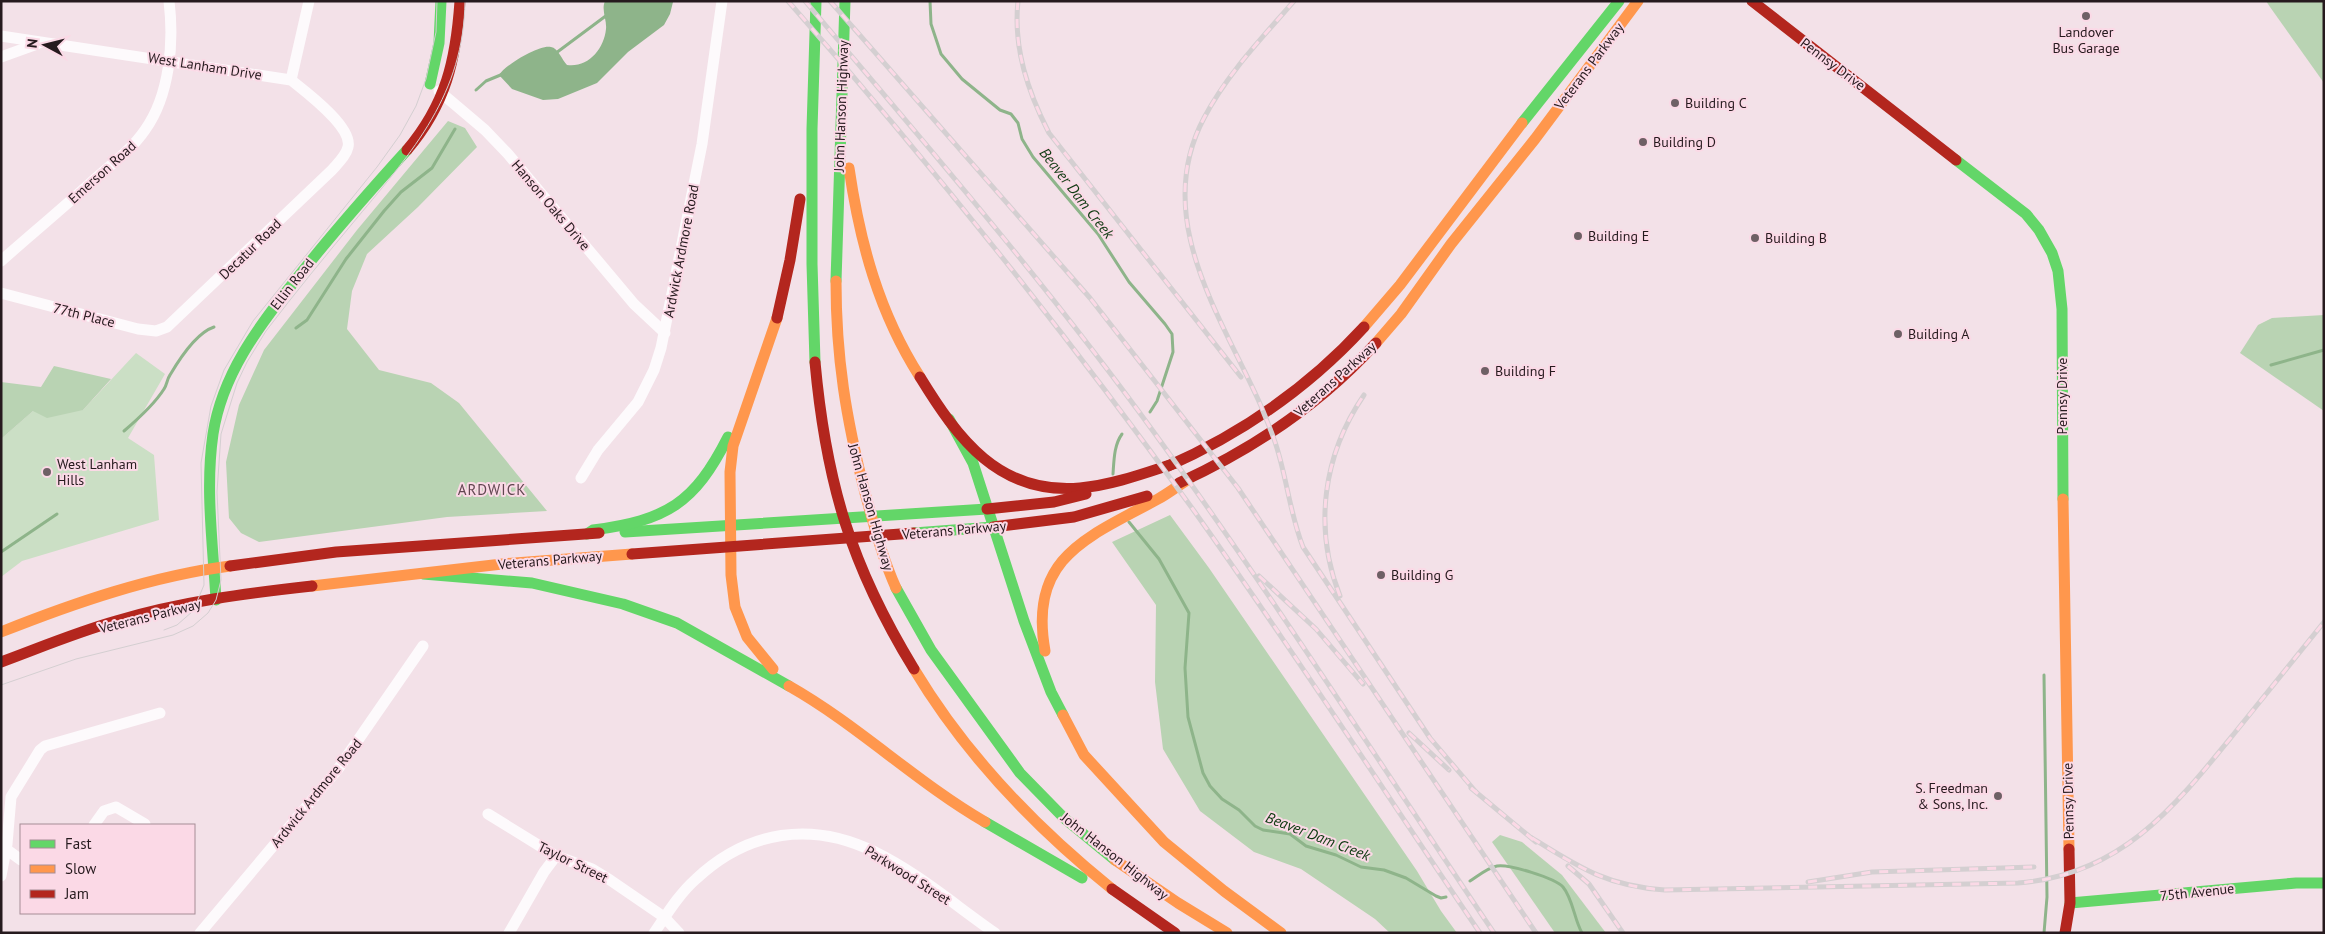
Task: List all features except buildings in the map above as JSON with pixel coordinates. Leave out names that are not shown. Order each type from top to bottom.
[{"type":"main road","points":[[430,84],[440,42],[441,1]]},
{"type":"main road","name":"Ellin Road","points":[[216,600],[209,487],[210,460],[219,408],[234,370],[249,342],[282,296],[350,211],[407,150],[432,118],[443,95],[456,45],[460,1]]},
{"type":"main road","name":"John Hanson Highway","points":[[816,1],[810,294],[815,375],[821,420],[837,497],[858,564],[873,596],[910,662],[936,701],[988,771],[1035,822],[1069,854],[1099,879],[1172,931]]},
{"type":"main road","name":"John Hanson Highway","points":[[845,1],[836,300],[839,368],[853,447],[874,531],[890,576],[903,604],[941,666],[1010,761],[1042,797],[1072,825],[1134,874],[1181,906],[1227,933]]},
{"type":"main road","name":"Veterans Parkway","points":[[1,632],[61,608],[190,572],[215,568],[336,552],[1036,505],[1069,493],[1176,463],[1221,441],[1257,418],[1331,360],[1373,317],[1619,1]]},
{"type":"main road","name":"Veterans Parkway","points":[[1,662],[116,621],[164,609],[258,592],[511,563],[993,527],[1074,517],[1127,503],[1190,478],[1241,452],[1272,433],[1310,404],[1367,353],[1394,322],[1450,245],[1521,158],[1638,1]]},
{"type":"main road","points":[[1620,24],[1642,1]]},
{"type":"main road","name":"Pennsy Drive","points":[[1752,1],[2026,214],[2039,230],[2052,253],[2058,271],[2062,309],[2061,446],[2065,567],[2070,903],[2065,933]]},
{"type":"main road","points":[[842,111],[859,229],[880,301],[910,364],[949,419],[979,455],[1002,474],[1069,493]]},
{"type":"main road","points":[[793,688],[755,650],[739,621],[733,591],[730,472],[733,446],[762,364],[782,298],[799,215],[803,159],[812,132]]},
{"type":"main road","points":[[587,534],[593,530],[642,522],[670,510],[688,497],[705,480],[717,460],[762,364]]},
{"type":"main road","points":[[949,419],[973,463],[993,527],[1051,692],[1084,755],[1164,842],[1224,891],[1281,933]]},
{"type":"main road","points":[[1110,785],[1072,724],[1054,683],[1043,644],[1040,615],[1042,598],[1060,565],[1080,542],[1101,528],[1160,498],[1190,478]]},
{"type":"main road","points":[[423,574],[452,578],[532,583],[623,604],[677,623],[793,688],[847,723],[956,805],[1172,931]]},
{"type":"main road","name":"75th Avenue","points":[[2070,903],[2296,882],[2324,882]]},
{"type":"street","name":"Emerson Road","points":[[1,261],[138,141],[155,112],[166,77],[171,18],[169,1]]},
{"type":"street","points":[[291,80],[310,1]]},
{"type":"street","name":"Ardwick Ardmore Road","points":[[581,478],[598,450],[628,416],[646,388],[665,333],[702,144],[722,1]]},
{"type":"street","name":"West Lanham Drive","points":[[1,36],[291,80]]},
{"type":"street","points":[[1,57],[44,43]]},
{"type":"street","name":"Decatur Road","points":[[167,327],[332,170],[345,154],[348,147],[348,138],[344,130],[330,114],[291,80]]},
{"type":"street","name":"Hanson Oaks Drive","points":[[430,84],[485,130],[508,154],[634,304],[665,333]]},
{"type":"street","name":"77th Place","points":[[1,293],[138,329],[156,331],[167,327]]},
{"type":"street","name":"Ardwick Ardmore Road","points":[[201,932],[338,769],[423,646]]},
{"type":"street","points":[[1,876],[6,849],[11,797],[40,750],[45,746],[160,713]]},
{"type":"street","points":[[95,824],[104,811],[116,807],[145,824]]},
{"type":"street","name":"Taylor Street","points":[[488,814],[556,856],[592,869],[664,917],[679,933]]},
{"type":"street","name":"Parkwood Street","points":[[664,917],[695,880],[730,854],[753,842],[773,836],[808,833],[851,842],[876,852],[919,879],[995,933]]},
{"type":"street","points":[[6,849],[20,859]]},
{"type":"street","points":[[508,933],[556,856]]},
{"type":"street","points":[[654,933],[664,917]]},
{"type":"shaded area","points":[[605,1],[673,2],[670,14],[664,25],[628,52],[597,83],[558,99],[543,100],[512,89],[499,75],[523,56],[546,47],[556,50],[567,65],[582,63],[594,56],[605,36]]},
{"type":"shaded area","points":[[2266,1],[2324,1],[2324,83],[2270,7]]},
{"type":"shaded area","points":[[448,121],[465,128],[477,147],[418,207],[367,254],[352,291],[347,329],[379,370],[431,383],[459,403],[547,511],[447,517],[259,542],[241,533],[229,518],[226,462],[239,405],[264,350],[357,230]]},
{"type":"shaded area","points":[[2324,315],[2324,411],[2240,353],[2258,325],[2272,318]]},
{"type":"shaded area","points":[[136,353],[165,374],[128,438],[154,455],[159,520],[22,561],[1,577],[1,439],[33,411],[83,410]]},
{"type":"shaded area","points":[[54,366],[111,379],[83,410],[47,418],[33,411],[1,439],[1,382],[41,387]]},
{"type":"shaded area","points":[[1170,515],[1209,568],[1417,871],[1441,911],[1457,933],[1390,933],[1375,919],[1301,869],[1254,852],[1200,811],[1163,749],[1155,682],[1156,605],[1112,542]]},
{"type":"shaded area","points":[[1500,835],[1522,842],[1562,875],[1606,933],[1555,933],[1492,842]]},
{"type":"waterway","name":"Beaver Dam Creek","points":[[930,1],[931,24],[941,54],[962,79],[1000,110],[1011,114],[1018,123],[1022,139],[1033,157],[1098,234],[1129,282],[1172,334],[1173,352],[1157,401],[1150,412]]},
{"type":"waterway","points":[[556,53],[607,15]]},
{"type":"waterway","points":[[476,90],[486,81],[503,74]]},
{"type":"waterway","points":[[296,328],[307,320],[346,259],[384,211],[401,192],[432,168],[455,129]]},
{"type":"waterway","points":[[124,431],[156,401],[179,361],[195,340],[214,327]]},
{"type":"waterway","points":[[2271,365],[2324,350]]},
{"type":"waterway","name":"Beaver Dam Creek","points":[[1113,474],[1116,448],[1122,434]]},
{"type":"waterway","points":[[1,552],[57,514]]},
{"type":"waterway","name":"Beaver Dam Creek","points":[[1129,522],[1159,559],[1189,613],[1185,668],[1188,717],[1203,773],[1210,786],[1222,799],[1239,810],[1255,826],[1263,830],[1290,834],[1306,846],[1336,855],[1361,867],[1384,870],[1406,878],[1436,896],[1446,897]]},
{"type":"waterway","points":[[2044,675],[2047,897],[2044,933]]},
{"type":"waterway","name":"Beaver Dam Creek","points":[[1470,881],[1486,870],[1503,866],[1521,869],[1558,883],[1566,892],[1582,933]]},
{"type":"tram line","points":[[164,630],[177,625],[193,611],[204,585],[201,463],[211,406],[224,370],[253,321],[377,167],[400,135],[416,106],[426,79],[436,32],[437,1]]},
{"type":"tram line","points":[[1,685],[76,659],[173,635],[193,626],[208,613],[216,600],[221,580],[217,492],[221,434],[237,383],[266,331],[397,169],[432,119],[456,65],[462,34],[465,1]]},
{"type":"railway","points":[[788,1],[894,124],[996,250],[1144,442],[1265,613],[1480,933]]},
{"type":"railway","points":[[805,1],[1027,267],[1153,431],[1283,618],[1494,933]]},
{"type":"railway","points":[[830,1],[1090,298],[1238,488],[1536,933]]},
{"type":"railway","points":[[1018,1],[1017,18],[1020,53],[1029,86],[1049,133],[1241,377]]},
{"type":"railway","points":[[1294,1],[1234,71],[1204,118],[1190,155],[1185,193],[1188,229],[1198,266],[1211,302],[1273,435],[1303,547],[1430,738],[1476,792]]},
{"type":"railway","points":[[1340,596],[1327,544],[1325,518],[1327,492],[1331,467],[1339,442],[1350,418],[1364,395]]},
{"type":"railway","points":[[1259,576],[1316,629],[1363,684]]},
{"type":"railway","points":[[1532,838],[1580,867],[1610,880],[1645,888],[1665,890],[2018,883],[2054,877],[2086,867],[2115,852],[2141,834],[2166,812],[2211,762],[2324,622]]},
{"type":"railway","points":[[1409,733],[1449,770]]},
{"type":"railway","points":[[1471,788],[1536,842]]},
{"type":"railway","points":[[1568,866],[1589,884],[1623,933]]},
{"type":"railway","points":[[1808,882],[1872,872],[2034,867]]},
{"type":"traffic: fast","points":[[430,84],[439,43],[441,1]]},
{"type":"traffic: fast","points":[[815,362],[812,264],[812,129],[816,1]]},
{"type":"traffic: fast","points":[[836,281],[845,1]]},
{"type":"traffic: fast","points":[[1522,123],[1619,1]]},
{"type":"traffic: fast","points":[[216,600],[210,517],[210,475],[213,434],[224,392],[243,353],[267,316],[335,231],[407,150]]},
{"type":"traffic: fast","points":[[1956,160],[2026,214],[2039,230],[2052,253],[2058,271],[2062,309],[2063,499]]},
{"type":"traffic: fast","points":[[949,419],[973,463],[1024,621],[1051,692],[1063,715]]},
{"type":"traffic: fast","points":[[587,534],[593,530],[641,521],[676,505],[703,478],[728,437]]},
{"type":"traffic: fast","points":[[625,532],[987,509]]},
{"type":"traffic: fast","points":[[914,533],[993,527]]},
{"type":"traffic: fast","points":[[423,574],[532,583],[623,604],[677,623],[789,686]]},
{"type":"traffic: fast","points":[[896,588],[931,650],[1020,773],[1064,818],[1115,860]]},
{"type":"traffic: fast","points":[[985,822],[1082,878]]},
{"type":"traffic: fast","points":[[2070,903],[2296,883],[2324,883]]},
{"type":"traffic: slow","points":[[1376,343],[1401,314],[1451,244],[1535,139],[1638,1]]},
{"type":"traffic: slow","points":[[1364,327],[1400,285],[1522,123]]},
{"type":"traffic: slow","points":[[849,168],[859,223],[873,277],[893,328],[920,377]]},
{"type":"traffic: slow","points":[[836,281],[840,362],[852,439],[875,529],[896,588]]},
{"type":"traffic: slow","points":[[773,669],[747,637],[735,607],[731,575],[730,472],[733,446],[777,318]]},
{"type":"traffic: slow","points":[[1045,651],[1042,619],[1046,593],[1055,571],[1069,554],[1087,539],[1109,525],[1162,497],[1190,478]]},
{"type":"traffic: slow","points":[[2063,499],[2069,849]]},
{"type":"traffic: slow","points":[[312,586],[502,564],[632,554]]},
{"type":"traffic: slow","points":[[1,632],[114,592],[172,576],[230,566]]},
{"type":"traffic: slow","points":[[914,669],[956,731],[1003,788],[1029,815],[1112,889]]},
{"type":"traffic: slow","points":[[789,686],[839,718],[935,789],[985,822]]},
{"type":"traffic: slow","points":[[1063,715],[1084,755],[1164,842],[1224,891],[1281,933]]},
{"type":"traffic: slow","points":[[1115,860],[1178,903],[1227,933]]},
{"type":"traffic: jam","points":[[407,150],[431,116],[447,80],[456,43],[460,1]]},
{"type":"traffic: jam","points":[[1752,1],[1956,160]]},
{"type":"traffic: jam","points":[[777,318],[790,260],[800,199]]},
{"type":"traffic: jam","points":[[1166,467],[1221,440],[1272,407],[1320,370],[1364,327]]},
{"type":"traffic: jam","points":[[1179,483],[1233,455],[1285,423],[1332,386],[1376,343]]},
{"type":"traffic: jam","points":[[815,362],[826,447],[845,522],[858,559],[874,595],[914,669]]},
{"type":"traffic: jam","points":[[920,377],[934,400],[966,441],[984,458],[1004,472],[1026,482],[1051,488],[1080,488],[1129,478],[1176,463]]},
{"type":"traffic: jam","points":[[987,509],[1054,502],[1086,494]]},
{"type":"traffic: jam","points":[[993,527],[1074,517],[1147,496]]},
{"type":"traffic: jam","points":[[230,566],[336,552],[599,533]]},
{"type":"traffic: jam","points":[[632,554],[914,533]]},
{"type":"traffic: jam","points":[[1,662],[87,630],[164,608],[214,599],[312,586]]},
{"type":"traffic: jam","points":[[2065,933],[2070,903],[2069,849]]},
{"type":"traffic: jam","points":[[1112,889],[1175,933]]},
{"type":"place","name":"Landover Bus Garage","points":[[2086,16]]},
{"type":"place","name":"Building C","points":[[1675,103]]},
{"type":"place","name":"Building D","points":[[1643,142]]},
{"type":"place","name":"Building E","points":[[1578,236]]},
{"type":"place","name":"Building B","points":[[1755,238]]},
{"type":"place","name":"Building A","points":[[1898,334]]},
{"type":"place","name":"Building F","points":[[1485,371]]},
{"type":"place","name":"West Lanham Hills","points":[[47,472]]},
{"type":"place","name":"Building G","points":[[1381,575]]},
{"type":"place","name":"S. Freedman & Sons, Inc.","points":[[1998,796]]},
{"type":"district","name":"ARDWICK","points":[[492,489]]}]
